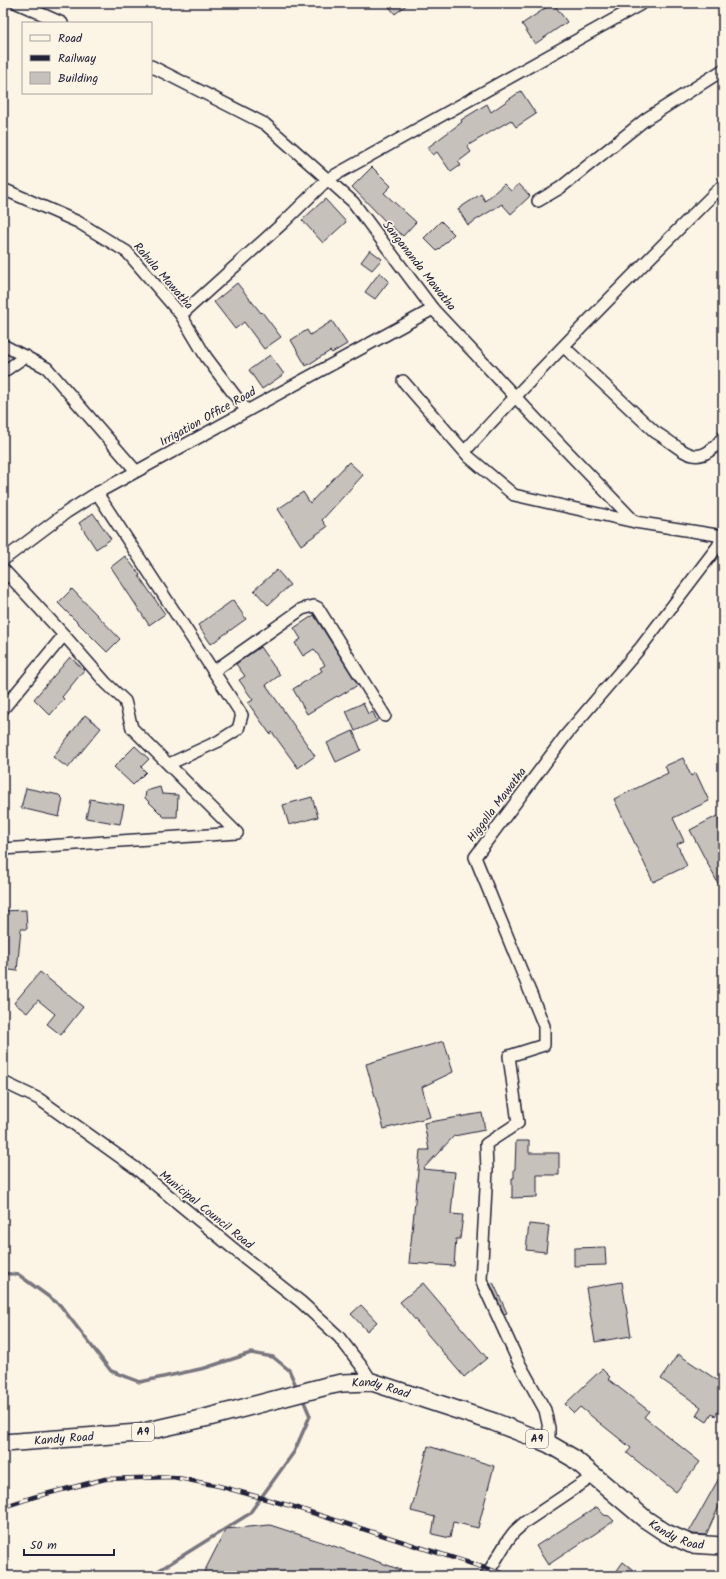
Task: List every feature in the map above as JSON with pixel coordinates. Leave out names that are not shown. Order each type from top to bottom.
[{"type":"highway","name":"Kandy Road","points":[[3,1443],[139,1433],[209,1417],[327,1386],[342,1383],[372,1382],[494,1422],[549,1444],[572,1458],[645,1518],[670,1536],[691,1544],[723,1546]]},
{"type":"street","points":[[17,3],[60,22]]},
{"type":"street","points":[[181,315],[284,222],[328,179],[643,3]]},
{"type":"street","name":"Sangananda Mawatha","points":[[152,67],[266,124],[354,202],[433,308],[635,522]]},
{"type":"street","points":[[538,201],[560,188],[646,119],[723,70]]},
{"type":"street","points":[[464,451],[638,269],[723,186]]},
{"type":"street","name":"Rahula Mawatha","points":[[3,189],[78,222],[127,252],[181,315],[206,357],[246,410]]},
{"type":"street","name":"Irrigation Office Road","points":[[3,560],[67,512],[97,493],[433,308]]},
{"type":"street","points":[[3,345],[47,368],[136,471]]},
{"type":"street","points":[[564,346],[655,432],[687,454],[697,456],[705,455],[723,437]]},
{"type":"street","points":[[3,372],[26,356]]},
{"type":"street","points":[[403,381],[464,451],[514,495],[635,522],[723,535]]},
{"type":"street","points":[[97,493],[242,715],[238,729],[219,741],[169,764]]},
{"type":"street","name":"Higgolla Mawatha","points":[[549,1444],[549,1428],[545,1410],[518,1361],[481,1280],[487,1170],[486,1144],[518,1123],[509,1056],[544,1045],[544,1026],[475,857],[566,735],[641,647],[718,546],[723,535]]},
{"type":"street","points":[[3,568],[106,683],[125,701],[132,728],[237,833],[3,849]]},
{"type":"street","points":[[214,671],[302,609],[314,606],[318,608],[386,716]]},
{"type":"street","points":[[3,709],[64,635]]},
{"type":"street","name":"Municipal Council Road","points":[[3,1082],[39,1099],[134,1167],[301,1302],[339,1337],[372,1382]]},
{"type":"street","points":[[486,1576],[514,1532],[525,1522],[594,1475]]},
{"type":"building","points":[[386,3],[409,3],[395,14]]},
{"type":"building","points":[[553,3],[567,22],[535,44],[522,24]]},
{"type":"building","points":[[521,91],[536,114],[516,127],[511,120],[467,146],[471,152],[458,162],[461,165],[451,172],[437,152],[433,155],[427,148],[462,122],[461,120],[487,104],[491,112]]},
{"type":"building","points":[[372,167],[391,186],[384,193],[416,222],[403,236],[386,222],[352,187]]},
{"type":"building","points":[[504,184],[511,191],[519,184],[530,196],[511,214],[502,204],[468,225],[458,209],[481,194],[485,201]]},
{"type":"building","points":[[325,199],[346,222],[323,243],[302,220]]},
{"type":"building","points":[[441,221],[454,234],[437,251],[424,238]]},
{"type":"building","points":[[370,250],[382,259],[372,270],[361,262]]},
{"type":"building","points":[[380,272],[389,281],[375,299],[365,292]]},
{"type":"building","points":[[237,283],[281,337],[264,349],[244,322],[235,329],[214,302]]},
{"type":"building","points":[[332,321],[347,344],[332,353],[330,351],[306,366],[291,340],[307,330],[310,335]]},
{"type":"building","points":[[270,355],[284,374],[262,389],[249,370]]},
{"type":"building","points":[[349,462],[363,475],[322,520],[327,527],[301,545],[278,509],[303,492],[310,503]]},
{"type":"building","points":[[93,513],[111,539],[96,549],[79,523]]},
{"type":"building","points":[[125,556],[140,575],[139,576],[165,614],[149,625],[111,567]]},
{"type":"building","points":[[277,570],[290,585],[268,605],[254,590]]},
{"type":"building","points":[[72,589],[120,639],[107,652],[58,603]]},
{"type":"building","points":[[233,600],[246,619],[211,644],[198,625]]},
{"type":"building","points":[[314,615],[358,685],[307,714],[293,689],[322,671],[320,668],[325,665],[314,649],[303,656],[295,643],[301,639],[294,628]]},
{"type":"building","points":[[260,647],[280,675],[266,685],[315,756],[298,768],[272,732],[270,734],[248,703],[253,700],[239,680],[245,676],[236,664]]},
{"type":"building","points":[[70,657],[84,670],[62,697],[64,699],[50,715],[34,699]]},
{"type":"building","points":[[363,703],[368,714],[373,712],[377,721],[355,731],[346,711]]},
{"type":"building","points":[[85,715],[101,728],[68,768],[53,757]]},
{"type":"building","points":[[353,731],[361,750],[336,762],[327,743]]},
{"type":"building","points":[[135,746],[149,759],[141,767],[146,772],[133,785],[114,767]]},
{"type":"building","points":[[683,758],[691,776],[696,773],[709,801],[673,818],[684,841],[677,844],[687,866],[653,882],[614,799],[668,773],[665,766]]},
{"type":"building","points":[[160,787],[162,794],[178,795],[177,817],[164,817],[145,798],[146,791]]},
{"type":"building","points":[[26,788],[59,795],[63,799],[59,817],[21,808]]},
{"type":"building","points":[[312,797],[318,817],[289,825],[283,805]]},
{"type":"building","points":[[90,799],[124,805],[120,824],[86,818]]},
{"type":"building","points":[[717,816],[723,827],[723,893],[690,830]]},
{"type":"building","points":[[26,910],[27,929],[21,929],[17,971],[3,969],[3,911]]},
{"type":"building","points":[[40,972],[83,1007],[61,1035],[47,1024],[55,1014],[38,1000],[27,1013],[14,1003]]},
{"type":"building","points":[[444,1041],[453,1072],[422,1087],[430,1117],[384,1129],[366,1064]]},
{"type":"building","points":[[482,1113],[485,1130],[454,1136],[423,1169],[455,1172],[451,1214],[463,1215],[460,1239],[456,1239],[454,1266],[409,1263],[420,1150],[429,1150],[424,1123]]},
{"type":"building","points":[[516,1141],[529,1141],[529,1153],[559,1153],[559,1175],[537,1175],[537,1197],[512,1198],[512,1178],[514,1178],[515,1169]]},
{"type":"building","points":[[529,1224],[549,1226],[546,1252],[526,1250]]},
{"type":"building","points":[[605,1247],[606,1265],[574,1266],[574,1248]]},
{"type":"building","points":[[493,1282],[507,1313],[504,1314],[490,1283]]},
{"type":"building","points":[[622,1282],[631,1336],[595,1342],[586,1288]]},
{"type":"building","points":[[423,1283],[487,1358],[464,1377],[400,1302]]},
{"type":"building","points":[[361,1305],[377,1322],[367,1331],[351,1314]]},
{"type":"building","points":[[678,1354],[723,1384],[723,1404],[715,1416],[712,1414],[707,1422],[696,1415],[701,1407],[661,1379]]},
{"type":"building","points":[[602,1369],[610,1377],[608,1379],[649,1411],[644,1417],[700,1462],[676,1492],[627,1453],[631,1448],[580,1407],[574,1413],[565,1404]]},
{"type":"building","points":[[428,1446],[494,1466],[478,1528],[453,1522],[450,1538],[432,1534],[435,1517],[411,1511]]},
{"type":"building","points":[[723,1471],[723,1506],[720,1504],[706,1535],[693,1534],[689,1532]]},
{"type":"building","points":[[597,1507],[604,1515],[609,1516],[614,1521],[548,1565],[536,1546]]},
{"type":"building","points":[[270,1525],[331,1545],[415,1576],[202,1576],[226,1529]]},
{"type":"building","points":[[623,1562],[641,1576],[613,1576]]},
{"type":"waterway","points":[[3,1273],[19,1275],[60,1305],[111,1371],[140,1382],[205,1368],[251,1353],[273,1357],[289,1370],[297,1388]]},
{"type":"waterway","points":[[150,1576],[249,1514],[294,1452],[310,1416],[302,1397]]},
{"type":"railway","points":[[3,1507],[34,1497],[105,1479],[173,1477],[219,1486],[291,1506],[510,1576]]}]
